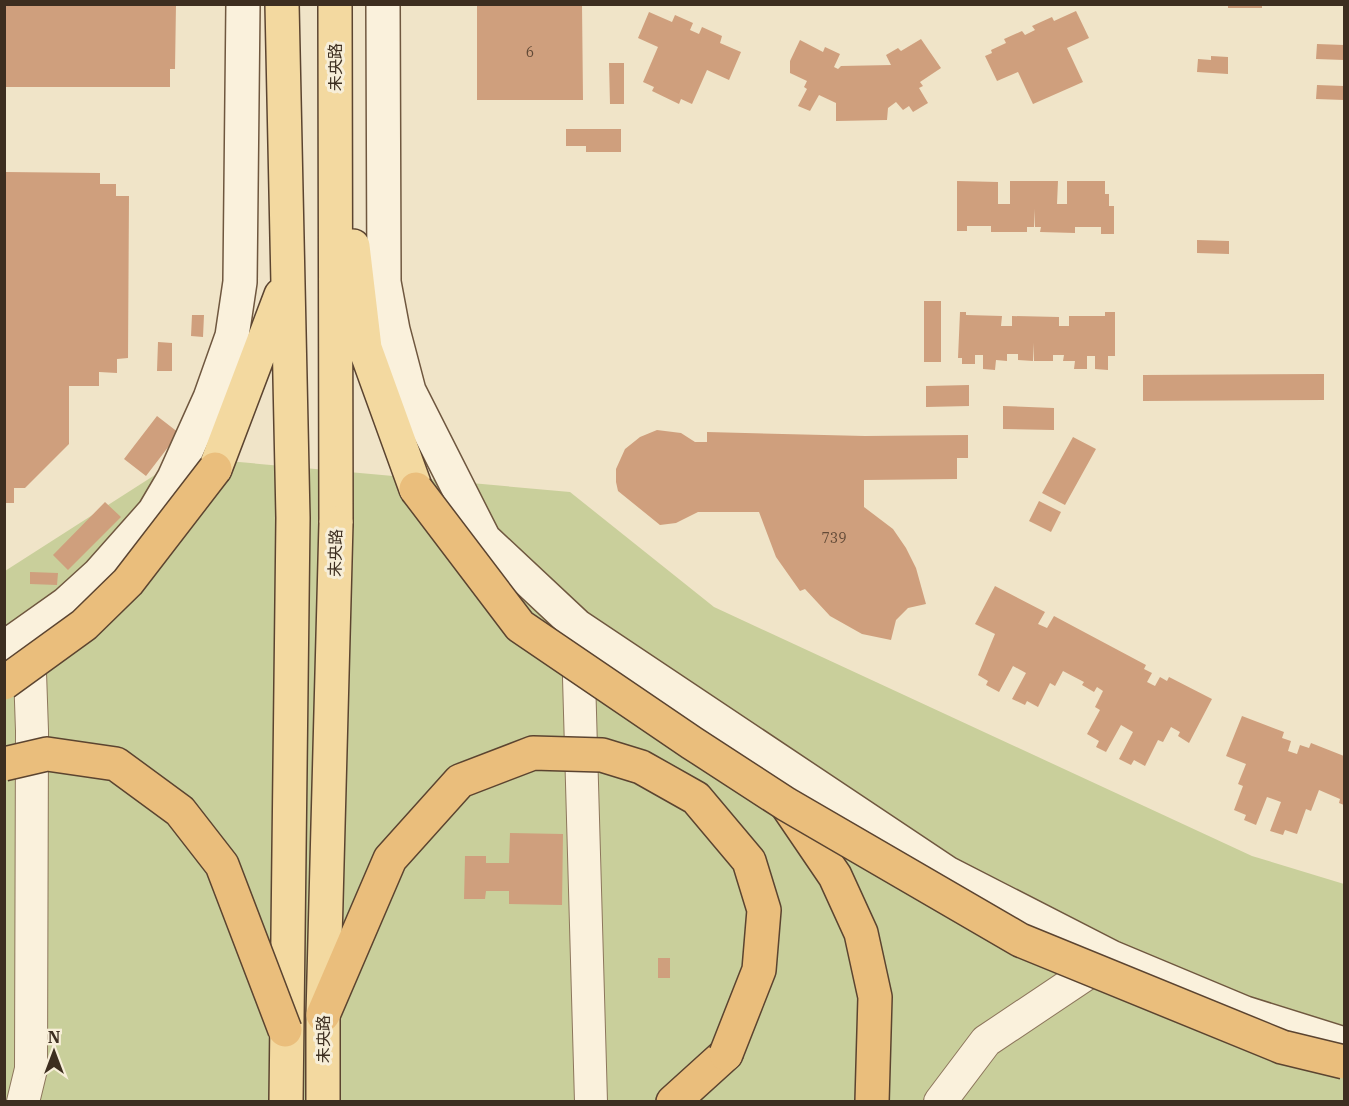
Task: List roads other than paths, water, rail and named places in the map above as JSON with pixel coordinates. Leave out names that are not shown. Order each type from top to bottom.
[{"type":"highway","points":[[4,682],[84,624],[121,589],[215,469]]},
{"type":"highway","points":[[416,489],[520,626],[786,804],[1020,940],[1282,1047],[1344,1062]]},
{"type":"highway","points":[[323,1015],[390,859],[460,781],[533,753],[602,755],[641,768],[696,798],[749,861],[764,910],[759,970],[726,1054],[674,1101]]},
{"type":"highway","points":[[4,764],[47,754],[116,764],[180,810],[222,865],[285,1030]]},
{"type":"highway","points":[[786,804],[835,876],[861,933],[875,997],[872,1101]]},
{"type":"main road","points":[[17,640],[66,604],[99,574],[154,512],[174,478],[210,398],[232,336],[240,282],[243,4]]},
{"type":"main road","points":[[282,4],[293,518],[285,1030],[286,1101]]},
{"type":"main road","name":"未央路","points":[[323,1101],[323,1015],[336,523],[335,4]]},
{"type":"main road","points":[[383,4],[384,282],[393,330],[409,391],[484,539],[577,627],[947,873],[1111,957],[1245,1013],[1344,1044]]},
{"type":"main road","points":[[335,85],[365,348],[416,489]]},
{"type":"main road","points":[[215,469],[287,279]]},
{"type":"street","points":[[577,627],[591,1101]]},
{"type":"street","points":[[17,640],[32,731],[31,1069],[23,1101]]},
{"type":"street","points":[[940,1101],[986,1041],[1111,957]]}]
